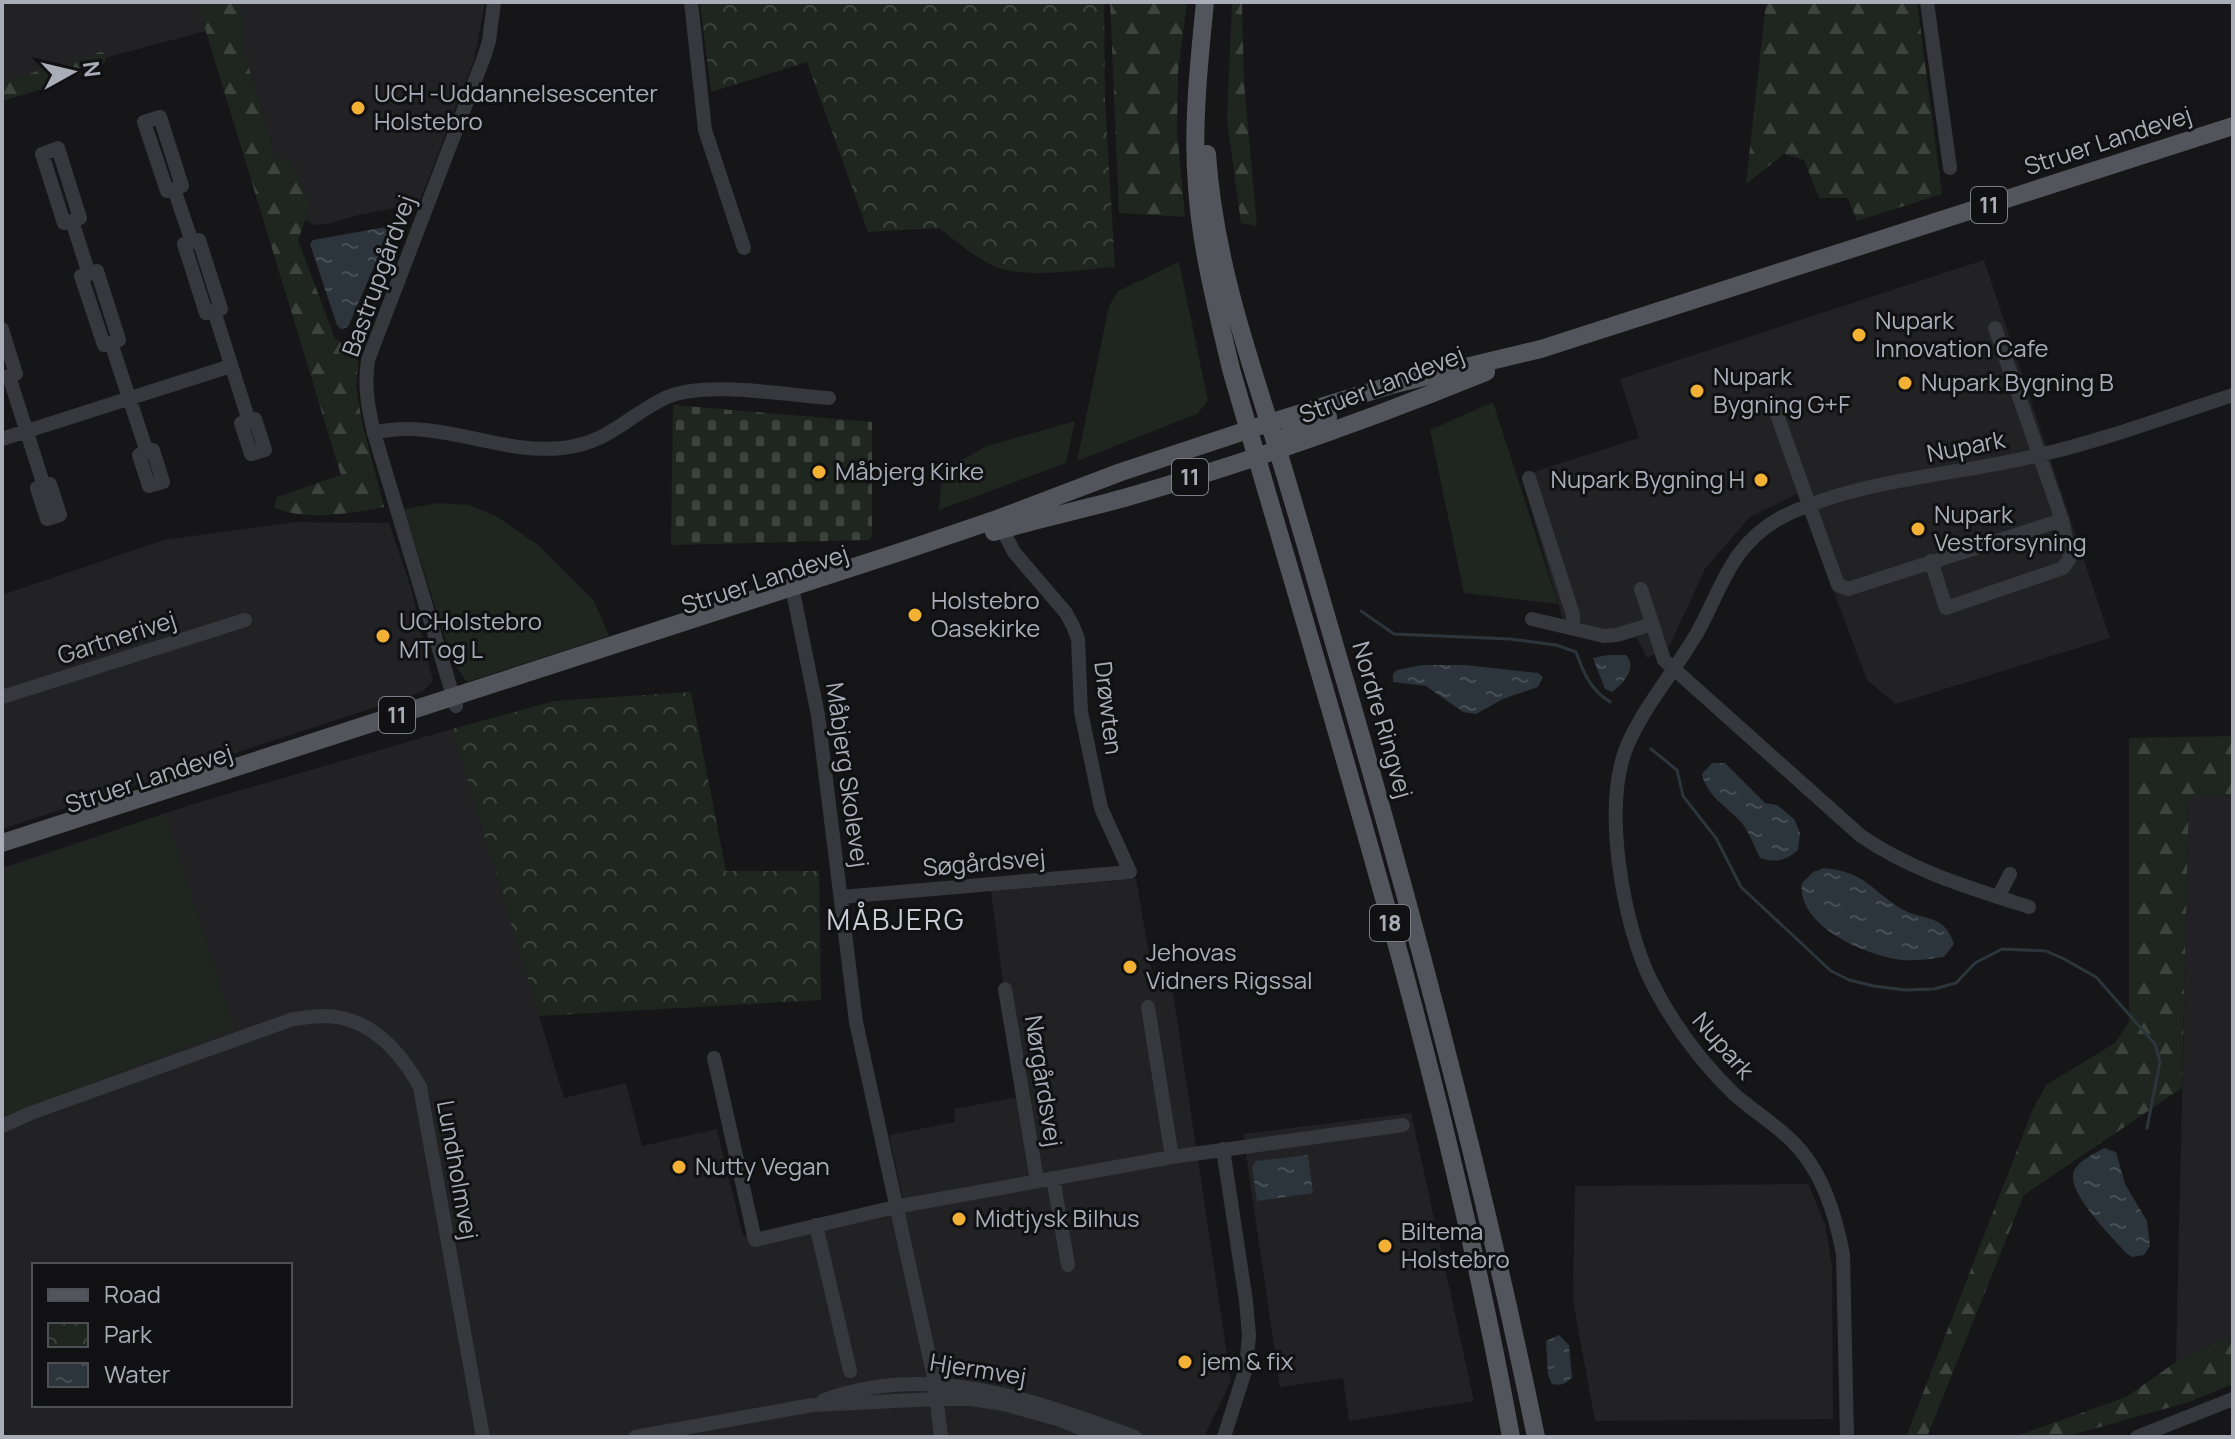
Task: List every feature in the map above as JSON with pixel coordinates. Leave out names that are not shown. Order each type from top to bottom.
[{"type":"main road","name":"Nordre Ringvej","points":[[1205,8],[1197,70],[1197,186],[1203,244],[1231,369],[1265,444],[1330,629],[1387,826],[1456,1080],[1508,1299],[1536,1437]]},
{"type":"main road","name":"Nordre Ringvej","points":[[1205,8],[1205,123],[1217,236],[1231,301],[1262,403],[1265,444],[1263,483],[1366,832],[1433,1084],[1511,1437]]},
{"type":"main road","name":"Struer Landevej","points":[[1000,524],[1084,508],[1265,444],[1427,377],[1541,349],[2233,126]]},
{"type":"main road","name":"Struer Landevej","points":[[2,852],[1000,524],[1121,472],[1229,437],[1265,444],[1402,406],[1541,349]]},
{"type":"main road","name":"Struer Landevej","points":[[2,843],[454,701]]},
{"type":"main road","points":[[1495,1354],[1513,1397],[1521,1437]]},
{"type":"street","name":"Bastrupgårdvej","points":[[454,701],[374,433],[366,403],[365,380],[368,360],[484,57],[494,2]]},
{"type":"street","points":[[691,2],[705,130],[744,248]]},
{"type":"street","points":[[1927,2],[1950,168]]},
{"type":"street","points":[[160,117],[182,186],[174,189],[167,191],[144,122],[160,117]]},
{"type":"street","points":[[58,148],[80,218],[72,221],[64,223],[42,154],[58,148]]},
{"type":"street","points":[[174,189],[192,242],[184,244],[206,313],[214,311],[249,421]]},
{"type":"street","points":[[72,221],[89,274],[81,276],[104,345],[111,343],[147,452]]},
{"type":"street","name":"Nupark","points":[[1931,561],[1946,608],[2063,568],[2070,558],[2062,520],[1995,328]]},
{"type":"street","points":[[2,329],[16,374],[6,377],[44,486]]},
{"type":"street","points":[[2,439],[231,366]]},
{"type":"street","points":[[374,433],[412,428],[527,447],[558,449],[587,444],[609,435],[667,397],[688,391],[712,389],[829,398]]},
{"type":"street","name":"Nupark","points":[[1847,1437],[1843,1254],[1837,1224],[1817,1174],[1791,1141],[1734,1094],[1703,1061],[1674,1022],[1650,979],[1629,921],[1618,847],[1620,772],[1627,747],[1638,724],[1699,629],[1723,577],[1759,532],[1780,518],[1808,505],[1883,485],[2038,456],[2233,395]]},
{"type":"street","points":[[1772,401],[1838,585],[1848,589],[2062,520]]},
{"type":"street","points":[[1529,478],[1573,615],[1573,628]]},
{"type":"street","name":"Drøwten","points":[[1000,524],[1014,552],[1066,613],[1078,639],[1081,712],[1101,808],[1130,872]]},
{"type":"street","points":[[1641,589],[1664,660],[1861,836],[1891,856],[1922,871],[2029,907]]},
{"type":"street","name":"Måbjerg Skolevej","points":[[793,591],[818,715],[856,1022],[935,1383],[941,1437]]},
{"type":"street","points":[[1532,619],[1589,634],[1610,636],[1652,624]]},
{"type":"street","name":"Gartnerivej","points":[[2,697],[245,620]]},
{"type":"street","name":"Søgårdsvej","points":[[841,897],[1130,872]]},
{"type":"street","points":[[1998,897],[2010,874]]},
{"type":"street","name":"Nørgårdsvej","points":[[1005,989],[1037,1180]]},
{"type":"street","points":[[1148,1007],[1172,1157]]},
{"type":"street","name":"Lundholmvej","points":[[2,1126],[293,1019],[326,1016],[357,1024],[386,1040],[406,1062],[420,1087],[483,1437]]},
{"type":"street","points":[[714,1058],[755,1240],[895,1207]]},
{"type":"street","name":"Nørgårdsvej","points":[[895,1207],[1172,1157],[1403,1125]]},
{"type":"street","points":[[1223,1149],[1249,1335],[1246,1368],[1224,1437]]},
{"type":"street","name":"Nørgårdsvej","points":[[1053,1178],[1068,1265]]},
{"type":"street","points":[[816,1225],[850,1371]]},
{"type":"street","name":"Hjermvej","points":[[812,1405],[844,1393],[903,1382],[935,1383],[1017,1397],[1135,1437]]},
{"type":"street","name":"Hjermvej","points":[[635,1437],[812,1405],[937,1399],[1004,1404],[1061,1420],[1102,1437]]},
{"type":"street","points":[[2137,1437],[2233,1399]]},
{"type":"shaded area","points":[[2,2],[197,2],[206,31],[2,85]]},
{"type":"shaded area","name":"UCH -Uddannelsescenter Holstebro","points":[[229,2],[485,2],[474,60],[419,203],[328,224],[315,225],[303,219],[275,156]]},
{"type":"shaded area","points":[[1984,260],[2110,638],[1896,704],[1867,680],[1797,494],[1750,517],[1705,569],[1669,647],[1647,658],[1637,638],[1567,634],[1521,476],[1639,438],[1620,379]]},
{"type":"shaded area","points":[[295,522],[389,523],[412,591],[433,681],[422,692],[2,829],[2,595],[164,540]]},
{"type":"shaded area","points":[[452,729],[564,1098],[626,1083],[642,1146],[717,1129],[743,1236],[903,1199],[889,1135],[955,1122],[954,1109],[1018,1097],[991,891],[1136,879],[1154,984],[1173,993],[1231,1381],[1204,1437],[2,1437],[2,868],[190,805]]},
{"type":"shaded area","points":[[2233,795],[2233,1335],[2176,1362],[2189,796]]},
{"type":"shaded area","points":[[1411,1113],[1474,1401],[1349,1421],[1343,1378],[1280,1387],[1243,1134]]},
{"type":"shaded area","points":[[1808,1184],[1825,1224],[1832,1265],[1833,1419],[1595,1421],[1573,1301],[1575,1186]]},
{"type":"green space","points":[[197,2],[240,2],[243,48],[275,156],[291,162],[310,207],[298,240],[335,339],[359,352],[356,387],[384,507],[313,515],[285,512],[274,507],[277,497],[341,475]]},
{"type":"green space","points":[[700,2],[1104,2],[1105,101],[1115,267],[1043,273],[1014,272],[985,262],[939,228],[868,232],[807,62],[711,92]]},
{"type":"green space","points":[[1110,2],[1187,2],[1178,72],[1177,130],[1185,217],[1119,213]]},
{"type":"green space","points":[[1232,2],[1242,2],[1244,83],[1257,226],[1241,223],[1227,120]]},
{"type":"green space","points":[[1766,2],[1917,2],[1942,194],[1857,221],[1848,198],[1819,198],[1804,160],[1784,154],[1746,184]]},
{"type":"green space","points":[[100,52],[106,60],[104,63],[53,86],[2,101],[2,82]]},
{"type":"green space","points":[[1179,262],[1208,401],[1197,414],[1077,461],[1109,306],[1118,291]]},
{"type":"green space","points":[[1493,402],[1558,604],[1464,593],[1430,430]]},
{"type":"green space","points":[[673,405],[872,422],[872,536],[869,540],[671,545]]},
{"type":"green space","points":[[1075,421],[1066,463],[939,510],[942,471],[987,446]]},
{"type":"green space","points":[[438,503],[469,505],[496,516],[538,545],[594,601],[609,636],[467,682],[452,660],[404,509]]},
{"type":"green space","points":[[691,692],[726,871],[819,871],[821,1000],[539,1016],[452,729],[554,701]]},
{"type":"green space","points":[[2233,736],[2233,795],[2189,796],[2182,1088],[2024,1195],[1927,1437],[1906,1437],[2033,1109],[2046,1085],[2115,1043],[2129,1022],[2129,738]]},
{"type":"green space","points":[[165,813],[234,1028],[2,1118],[2,871]]},
{"type":"green space","points":[[2233,1335],[2233,1384],[2189,1402],[2065,1437],[2014,1437],[2126,1397],[2176,1362]]},
{"type":"water","points":[[386,227],[388,235],[348,327],[341,329],[310,244],[313,240]]},
{"type":"water","points":[[1626,655],[1630,665],[1624,680],[1612,692],[1605,689],[1593,658]]},
{"type":"water","points":[[1422,665],[1465,665],[1538,673],[1543,677],[1538,687],[1503,699],[1476,714],[1463,712],[1426,686],[1393,682],[1393,674],[1397,670]]},
{"type":"water","points":[[1712,763],[1725,763],[1765,803],[1777,805],[1794,819],[1800,833],[1798,850],[1780,860],[1760,858],[1742,823],[1708,789],[1702,774]]},
{"type":"water","points":[[1824,868],[1858,877],[1900,908],[1938,922],[1950,934],[1954,944],[1944,957],[1901,960],[1881,956],[1849,943],[1820,923],[1803,898],[1802,883],[1813,872]]},
{"type":"water","points":[[2104,1148],[2116,1152],[2125,1184],[2147,1221],[2150,1246],[2144,1255],[2132,1257],[2127,1254],[2092,1214],[2077,1191],[2073,1180],[2076,1167]]},
{"type":"water","points":[[1308,1155],[1313,1193],[1257,1201],[1252,1167],[1256,1161]]},
{"type":"water","points":[[1559,1335],[1569,1345],[1572,1377],[1558,1385],[1552,1384],[1548,1375],[1546,1341]]},
{"type":"waterway","points":[[1361,611],[1394,634],[1510,639],[1556,645],[1576,652],[1588,680],[1610,702]]},
{"type":"waterway","points":[[1651,749],[1677,770],[1683,796],[1716,838],[1741,887],[1831,971],[1849,980],[1874,986],[1905,990],[1934,989],[1956,983],[1975,963],[2002,949],[2046,951],[2096,977],[2155,1044],[2160,1062],[2147,1128]]},
{"type":"place","name":"UCH -Uddannelsescenter Holstebro","points":[[358,108]]},
{"type":"place","name":"Nupark Innovation Cafe","points":[[1859,335]]},
{"type":"place","name":"Nupark Bygning B","points":[[1905,383]]},
{"type":"place","name":"Nupark Bygning G+F","points":[[1697,391]]},
{"type":"place","name":"Måbjerg Kirke","points":[[819,472]]},
{"type":"place","name":"Nupark Bygning H","points":[[1761,480]]},
{"type":"place","name":"Nupark Vestforsyning","points":[[1918,529]]},
{"type":"place","name":"Holstebro Oasekirke","points":[[915,615]]},
{"type":"place","name":"UCHolstebro MT og L","points":[[383,636]]},
{"type":"place","name":"Jehovas Vidners Rigssal","points":[[1130,967]]},
{"type":"place","name":"Nutty Vegan","points":[[679,1167]]},
{"type":"place","name":"Midtjysk Bilhus","points":[[959,1219]]},
{"type":"place","name":"Biltema Holstebro","points":[[1385,1246]]},
{"type":"place","name":"jem & fix","points":[[1185,1362]]},
{"type":"district","name":"MÅBJERG","points":[[896,920]]}]
